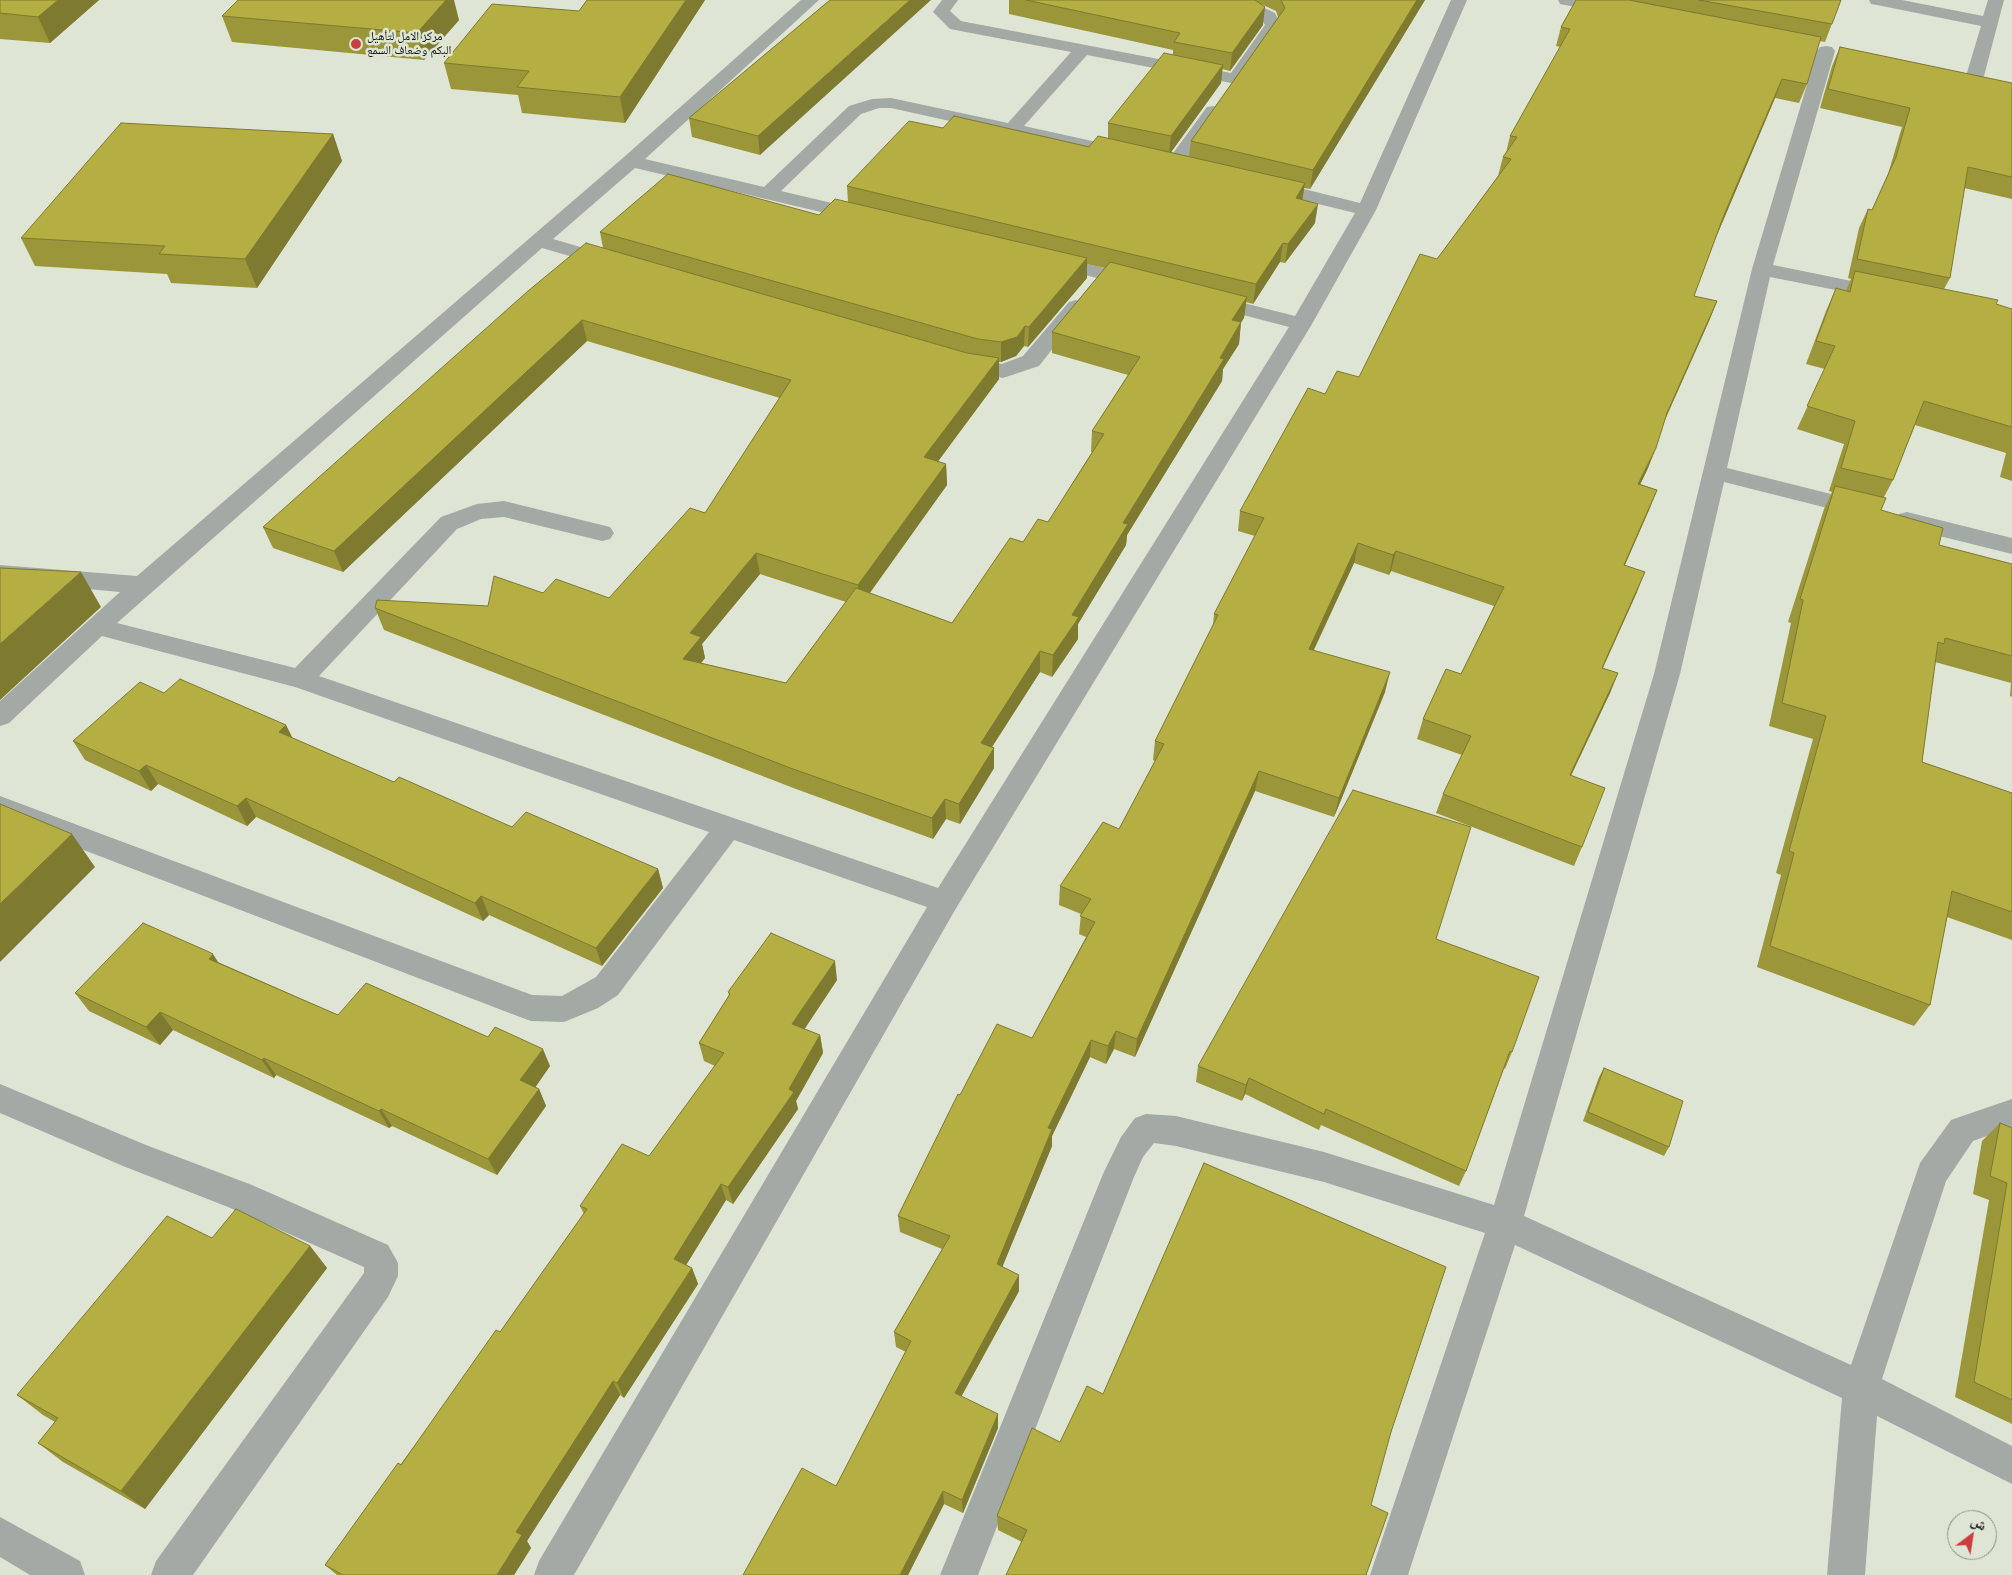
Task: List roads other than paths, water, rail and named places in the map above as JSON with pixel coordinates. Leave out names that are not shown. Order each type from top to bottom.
[{"type":"street","points":[[0,716],[142,584],[631,161],[811,0]]},
{"type":"street","points":[[950,0],[941,12],[956,25],[1236,79]]},
{"type":"street","points":[[1175,164],[1273,25],[1268,17],[1258,11],[1246,6],[1214,0]]},
{"type":"street","points":[[552,1575],[945,902],[1301,324],[1366,210],[1459,0]]},
{"type":"street","points":[[1566,0],[1624,11]]},
{"type":"street","points":[[1876,0],[1988,22]]},
{"type":"street","points":[[1974,76],[1988,22],[1996,0]]},
{"type":"street","points":[[1012,129],[1082,50]]},
{"type":"street","points":[[1388,1575],[1505,1224],[1667,674],[1762,269],[1825,51]]},
{"type":"street","points":[[1956,73],[1993,80]]},
{"type":"street","points":[[767,194],[848,116],[866,106],[891,103],[1194,169]]},
{"type":"street","points":[[631,161],[882,221]]},
{"type":"street","points":[[1251,182],[1366,210]]},
{"type":"street","points":[[538,240],[633,268]]},
{"type":"street","points":[[1036,258],[1160,288]]},
{"type":"street","points":[[1762,269],[1906,298]]},
{"type":"street","points":[[948,358],[976,366],[1003,370],[1031,361],[1103,274]]},
{"type":"street","points":[[1188,295],[1301,324]]},
{"type":"street","points":[[1714,472],[2012,546]]},
{"type":"street","points":[[300,679],[449,523],[476,512],[504,509],[602,532]]},
{"type":"street","points":[[0,572],[142,584]]},
{"type":"street","points":[[96,626],[300,679],[945,902]]},
{"type":"street","points":[[0,806],[531,1008],[564,1009],[587,999],[607,986],[729,826]]},
{"type":"street","points":[[0,1098],[136,1156],[240,1196],[376,1256],[381,1264],[381,1276],[376,1285],[170,1575]]},
{"type":"street","points":[[1846,1575],[1861,1388],[1932,1174],[1962,1130],[2012,1113]]},
{"type":"street","points":[[959,1575],[1119,1174],[1132,1147],[1146,1128],[1176,1131],[1324,1167],[1505,1224],[1861,1388],[2012,1466]]},
{"type":"street","points":[[0,1536],[66,1575]]},
{"type":"place","name":"مركز الامل لتأهيل البكم وضعاف السمع","points":[[356,44]]}]
